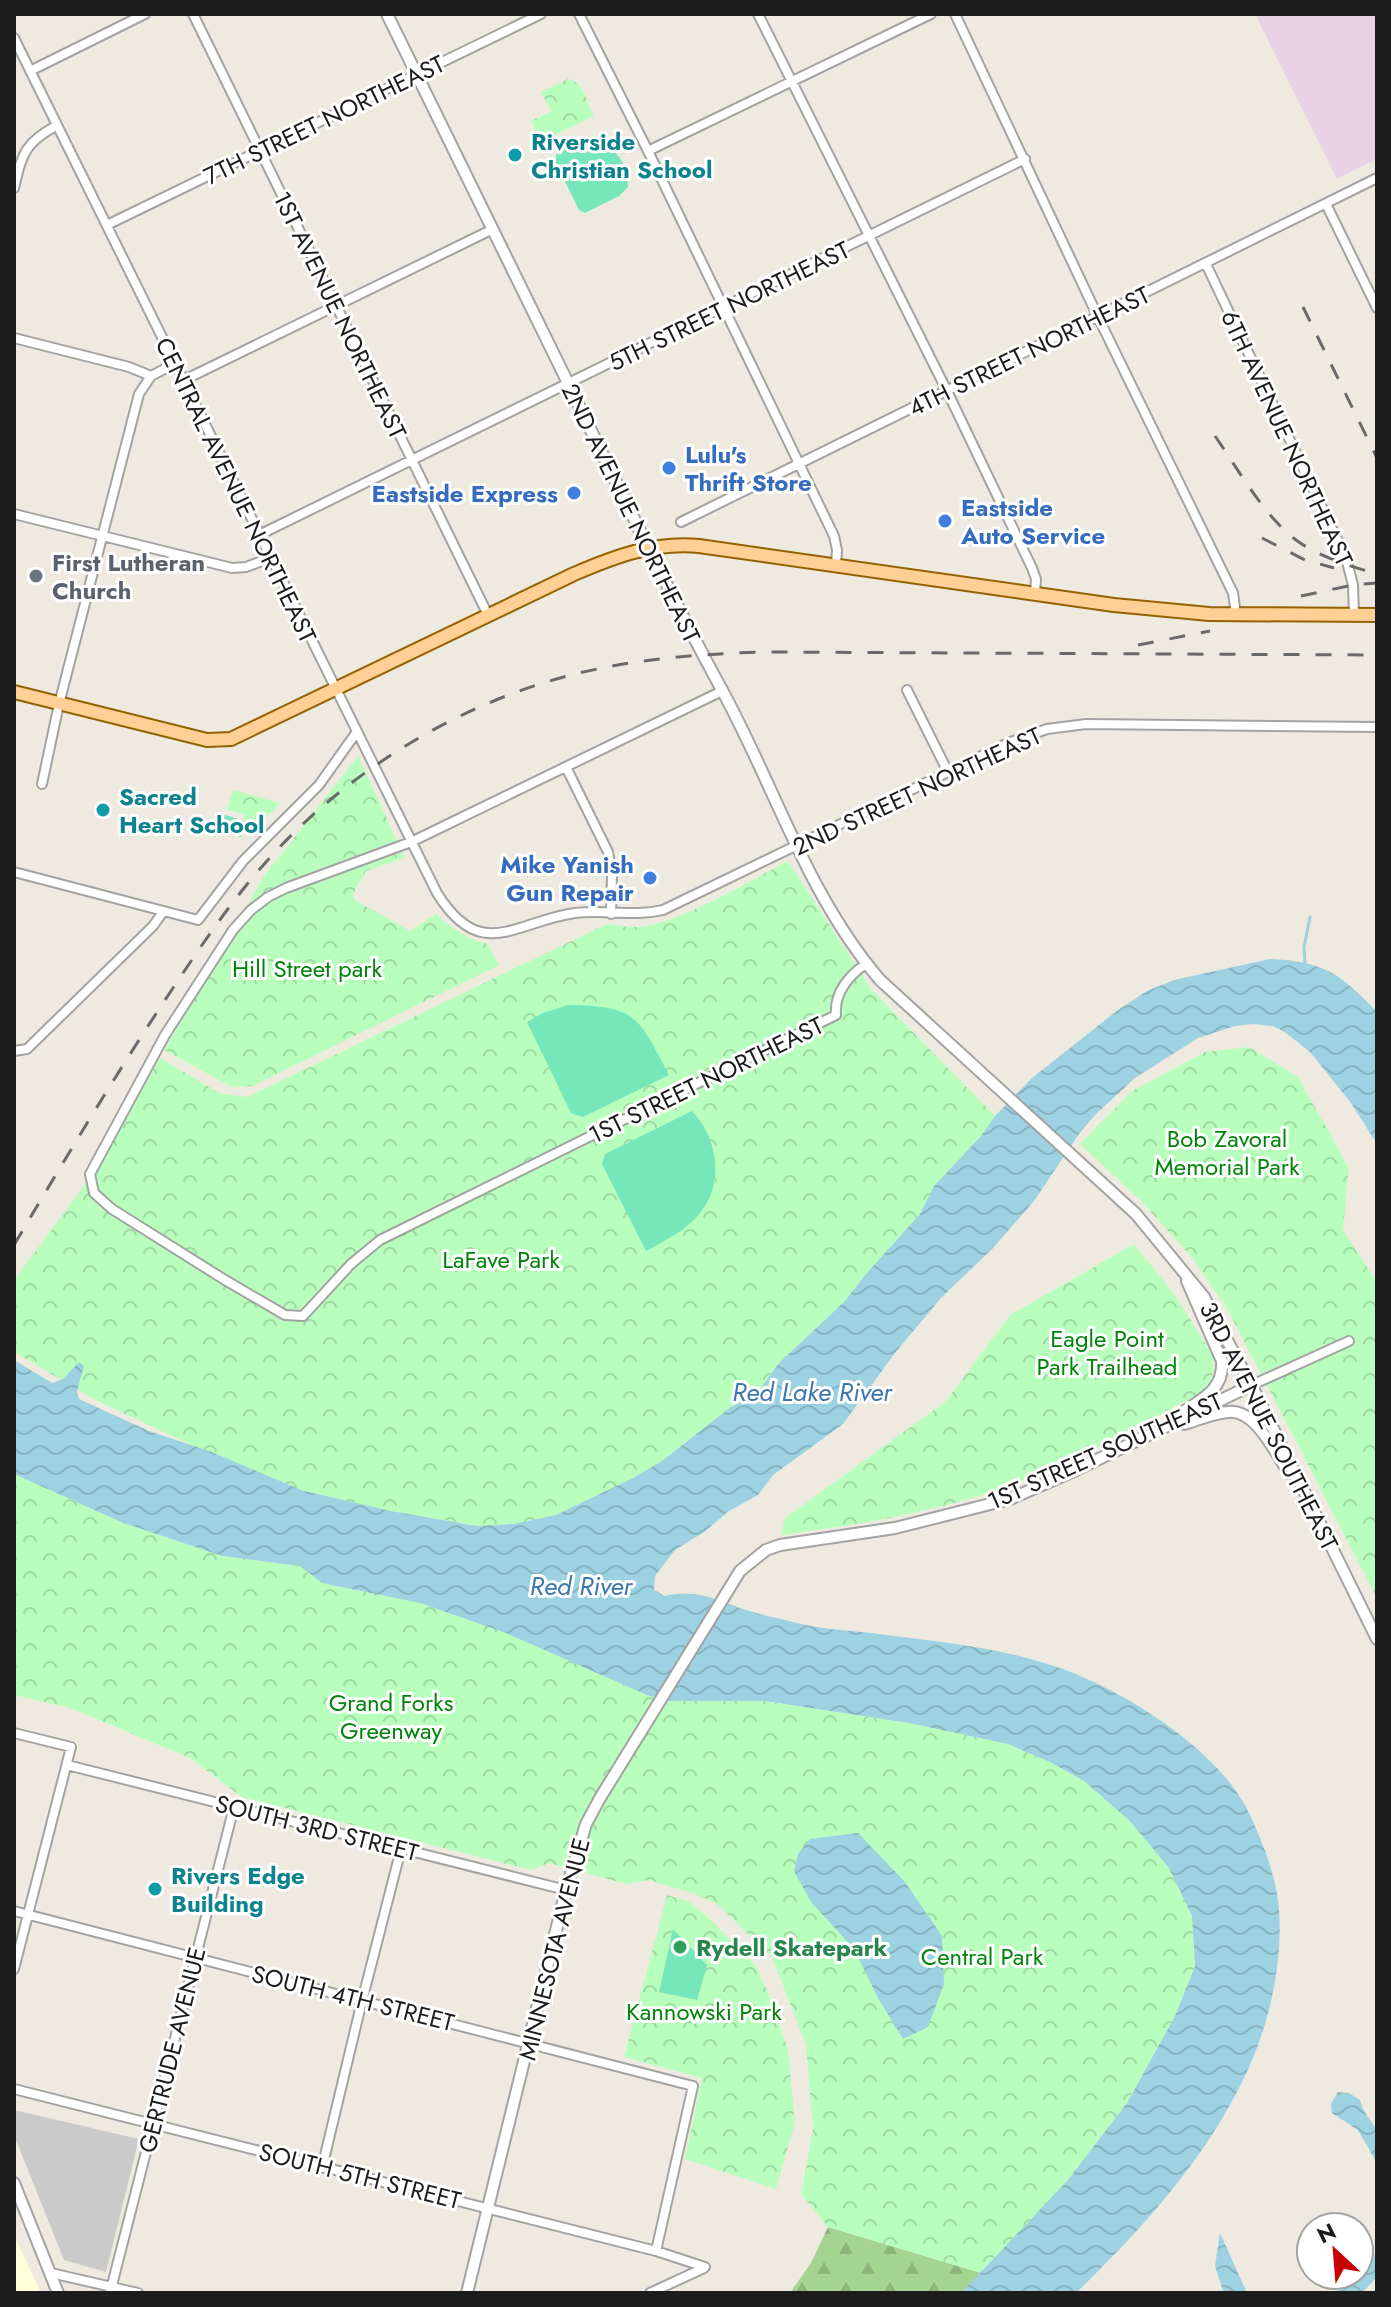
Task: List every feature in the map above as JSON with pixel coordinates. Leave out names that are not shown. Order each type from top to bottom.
[{"type":"main road","points":[[14,692],[220,741],[244,735],[574,574],[647,547],[665,545],[699,546],[1141,608],[1236,615],[1377,615]]},
{"type":"street","points":[[30,71],[145,14]]},
{"type":"street","name":"1ST AVENUE NORTHEAST","points":[[193,14],[488,615]]},
{"type":"street","name":"2ND AVENUE NORTHEAST","points":[[387,14],[830,913],[866,964],[899,995]]},
{"type":"street","name":"7TH STREET NORTHEAST","points":[[107,225],[541,14]]},
{"type":"street","points":[[579,14],[837,543],[836,565]]},
{"type":"street","points":[[758,14],[1032,568],[1036,579],[1035,594]]},
{"type":"street","points":[[648,151],[931,14]]},
{"type":"street","points":[[955,14],[1233,593],[1236,615]]},
{"type":"street","name":"CENTRAL AVENUE NORTHEAST","points":[[14,38],[411,842],[445,906],[455,917],[474,929]]},
{"type":"street","points":[[14,188],[18,156],[35,139],[56,126]]},
{"type":"street","name":"5TH STREET NORTHEAST","points":[[259,535],[725,309],[1025,159]]},
{"type":"street","name":"4TH STREET NORTHEAST","points":[[681,522],[1377,178]]},
{"type":"street","points":[[1326,204],[1377,308]]},
{"type":"street","points":[[182,381],[491,230]]},
{"type":"street","name":"6TH AVENUE NORTHEAST","points":[[1206,264],[1346,558],[1353,585],[1354,615]]},
{"type":"street","points":[[14,338],[129,367],[151,376]]},
{"type":"street","points":[[42,784],[59,704],[136,404],[151,376],[174,364]]},
{"type":"street","points":[[14,514],[232,568],[246,567],[270,558]]},
{"type":"street","points":[[907,690],[948,772]]},
{"type":"street","points":[[411,842],[722,691]]},
{"type":"street","name":"2ND STREET NORTHEAST","points":[[474,929],[502,934],[566,915],[643,914],[663,910],[1026,736],[1065,726],[1377,727]]},
{"type":"street","points":[[14,872],[198,920],[243,861],[319,785],[356,733]]},
{"type":"street","points":[[566,767],[608,852],[612,876],[611,914]]},
{"type":"street","name":"1ST STREET NORTHEAST","points":[[411,842],[286,888],[251,910],[233,930],[170,1028],[90,1174],[94,1193],[112,1209],[285,1315],[303,1316],[351,1264],[380,1240],[836,1015],[836,1004],[843,987],[866,964]]},
{"type":"street","points":[[14,1051],[27,1049],[153,926],[163,912]]},
{"type":"street","name":"3RD AVENUE SOUTHEAST","points":[[899,995],[1136,1214],[1180,1265],[1252,1385],[1377,1639]]},
{"type":"street","points":[[1148,1435],[1212,1393],[1219,1385],[1222,1361],[1207,1312]]},
{"type":"street","name":"1ST STREET SOUTHEAST","points":[[727,1589],[740,1571],[766,1550],[780,1545],[895,1528],[1010,1499],[1349,1341]]},
{"type":"street","points":[[1148,1435],[1214,1414],[1229,1411],[1242,1413],[1252,1421],[1309,1503]]},
{"type":"street","name":"MINNESOTA AVENUE","points":[[467,2293],[566,1890],[586,1824],[727,1589]]},
{"type":"street","points":[[14,1733],[71,1747],[14,1969]]},
{"type":"street","name":"SOUTH 3RD STREET","points":[[67,1765],[566,1890]]},
{"type":"street","name":"GERTRUDE AVENUE","points":[[110,2290],[234,1807]]},
{"type":"street","points":[[322,2168],[401,1849]]},
{"type":"street","name":"SOUTH 4TH STREET","points":[[14,1911],[693,2086],[656,2251]]},
{"type":"street","name":"SOUTH 5TH STREET","points":[[14,2089],[656,2251],[705,2267],[650,2293]]},
{"type":"street","points":[[14,2183],[19,2213],[51,2273],[58,2293]]},
{"type":"street","points":[[51,2273],[110,2290],[138,2293]]},
{"type":"shaded area","points":[[1255,14],[1377,14],[1377,159],[1337,179]]},
{"type":"shaded area","points":[[14,2110],[139,2139],[106,2272],[64,2260],[14,2135]]},
{"type":"shaded area","points":[[14,2235],[41,2293],[14,2293]]},
{"type":"green space","points":[[568,79],[582,89],[594,116],[541,142],[531,121],[551,111],[541,92]]},
{"type":"green space","points":[[589,139],[618,156],[625,169],[628,187],[619,196],[585,213],[579,210],[555,161],[558,148]]},
{"type":"green space","name":"Hill Street park","points":[[358,756],[405,858],[366,871],[353,894],[355,900],[410,931],[436,914],[460,933],[488,944],[499,965],[253,1086],[232,1087],[164,1050],[264,876]]},
{"type":"green space","points":[[233,790],[281,803],[264,819],[259,818],[254,830],[247,828],[245,815],[227,810]]},
{"type":"green space","points":[[225,815],[248,822],[241,837],[220,832]]},
{"type":"green space","name":"LaFave Park","points":[[788,861],[871,989],[995,1116],[981,1136],[934,1186],[920,1214],[845,1301],[779,1363],[757,1393],[731,1407],[662,1461],[556,1515],[514,1524],[477,1526],[304,1491],[194,1446],[97,1401],[14,1352],[14,1280],[89,1179],[160,1058],[219,1093],[247,1097],[607,924],[638,927],[673,919]]},
{"type":"green space","points":[[568,1005],[609,1008],[633,1018],[650,1039],[669,1075],[583,1117],[571,1113],[527,1022]]},
{"type":"green space","name":"Bob Zavoral Memorial Park","points":[[1249,1047],[1298,1077],[1349,1168],[1343,1230],[1377,1282],[1377,1598],[1228,1310],[1193,1259],[1143,1203],[1080,1144],[1132,1091],[1205,1052]]},
{"type":"green space","points":[[692,1111],[705,1128],[713,1148],[715,1179],[711,1193],[705,1206],[686,1227],[646,1251],[602,1164],[605,1154]]},
{"type":"green space","name":"Eagle Point Park Trailhead","points":[[1134,1244],[1175,1295],[1212,1354],[1214,1370],[1207,1390],[1081,1455],[1003,1488],[894,1517],[781,1535],[785,1518],[945,1402],[1010,1315]]},
{"type":"green space","name":"Central Park","points":[[14,1474],[121,1522],[222,1556],[300,1566],[322,1583],[420,1603],[506,1633],[647,1695],[670,1701],[765,1701],[909,1723],[1008,1744],[1050,1762],[1084,1781],[1130,1821],[1169,1868],[1192,1916],[1195,1966],[1175,2016],[1127,2103],[1067,2181],[981,2273],[828,2227],[801,2194],[813,2129],[806,2045],[772,1957],[717,1904],[648,1880],[626,1884],[549,1863],[531,1870],[242,1797],[190,1758],[70,1708],[14,1695]]},
{"type":"green space","name":"Kannowski Park","points":[[667,1895],[688,1901],[709,1918],[757,1967],[768,1993],[788,2049],[795,2123],[776,2189],[685,2159],[702,2078],[624,2057]]},
{"type":"green space","name":"Rydell Skatepark","points":[[673,1929],[707,1965],[697,2000],[659,1992]]},
{"type":"green space","points":[[828,2227],[981,2273],[961,2293],[790,2293],[811,2263]]},
{"type":"water","name":"Red River","points":[[1270,959],[1304,963],[1330,972],[1353,988],[1377,1012],[1377,1144],[1351,1103],[1310,1052],[1286,1033],[1273,1026],[1253,1024],[1235,1026],[1198,1038],[1135,1078],[1095,1115],[1034,1201],[993,1248],[941,1298],[895,1353],[843,1424],[773,1475],[758,1495],[729,1511],[675,1550],[655,1576],[654,1590],[665,1596],[696,1594],[812,1626],[990,1650],[1060,1668],[1085,1678],[1138,1706],[1190,1742],[1231,1785],[1257,1831],[1278,1897],[1280,1931],[1276,1975],[1252,2061],[1209,2139],[1147,2220],[1076,2293],[961,2293],[1067,2181],[1127,2103],[1175,2016],[1195,1966],[1192,1916],[1169,1868],[1130,1821],[1084,1781],[1008,1744],[909,1723],[765,1701],[670,1701],[647,1695],[506,1633],[420,1603],[322,1583],[300,1566],[222,1556],[121,1522],[14,1474],[14,1360],[52,1383],[63,1379],[79,1362],[84,1366],[77,1391],[79,1399],[149,1431],[209,1451],[304,1491],[477,1526],[514,1524],[556,1515],[662,1461],[731,1407],[757,1393],[779,1363],[845,1301],[920,1214],[934,1186],[981,1136],[995,1116],[1032,1078],[1118,1010],[1147,991],[1174,980]]},
{"type":"water","points":[[858,1833],[905,1882],[942,1936],[944,1984],[928,2027],[903,2039],[854,1949],[811,1902],[794,1871],[798,1854],[810,1839]]},
{"type":"water","points":[[1338,2092],[1349,2093],[1360,2100],[1377,2130],[1377,2163],[1358,2130],[1332,2113],[1331,2104]]},
{"type":"water","points":[[1220,2233],[1247,2293],[1223,2291],[1215,2266]]},
{"type":"water","points":[[1377,2252],[1375,2279],[1375,2254]]},
{"type":"water","points":[[1337,2291],[1364,2291],[1362,2293],[1335,2293]]},
{"type":"waterway","points":[[1305,964],[1304,947],[1310,917]]},
{"type":"railway","points":[[1303,307],[1377,458]]},
{"type":"railway","points":[[1215,436],[1262,505],[1284,530],[1325,556],[1377,574]]},
{"type":"railway","points":[[1262,538],[1305,560],[1334,568]]},
{"type":"railway","points":[[1301,596],[1377,583]]},
{"type":"railway","points":[[1138,645],[1210,631]]},
{"type":"railway","points":[[14,1245],[152,1020],[222,916],[263,865],[308,819],[376,765],[412,742],[490,702],[571,675],[642,661],[714,654],[1377,655]]},
{"type":"place","name":"Riverside Christian School","points":[[515,155]]},
{"type":"place","name":"Lulu's Thrift Store","points":[[669,468]]},
{"type":"place","name":"Eastside Express","points":[[574,493]]},
{"type":"place","name":"Eastside Auto Service","points":[[945,521]]},
{"type":"place","name":"First Lutheran Church","points":[[36,576]]},
{"type":"place","name":"Sacred Heart School","points":[[103,810]]},
{"type":"place","name":"Mike Yanish Gun Repair","points":[[650,878]]},
{"type":"place","name":"Rivers Edge Building","points":[[155,1889]]},
{"type":"place","name":"Rydell Skatepark","points":[[680,1947]]},
{"type":"water label","name":"Red Lake River","points":[[812,1392]]},
{"type":"park label","name":"Grand Forks Greenway","points":[[391,1716]]}]
